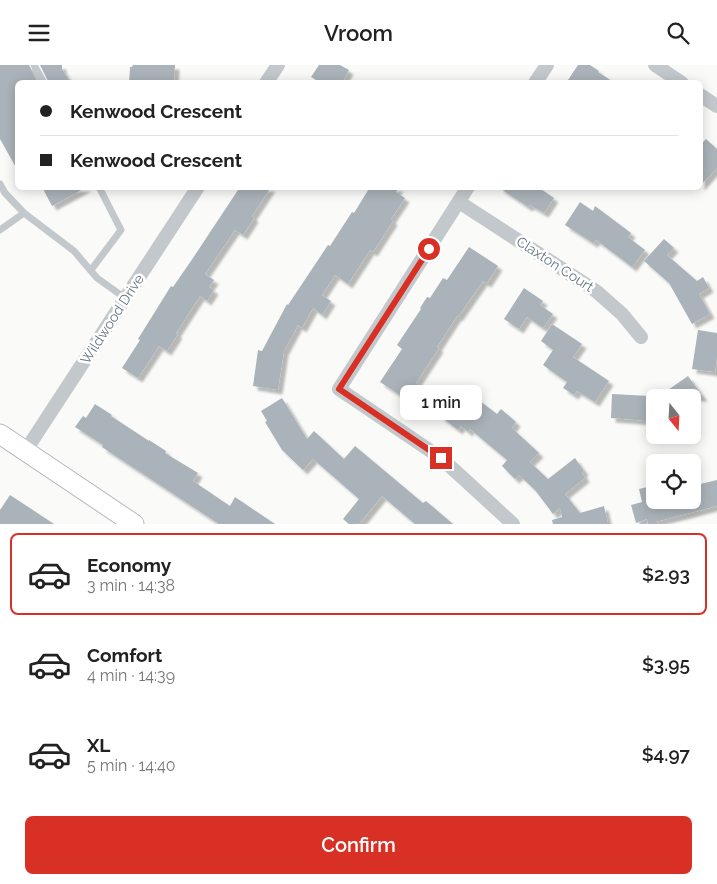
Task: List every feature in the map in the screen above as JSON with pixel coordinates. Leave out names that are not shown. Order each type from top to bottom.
[{"type":"street","points":[[268,80],[278,65]]},
{"type":"street","points":[[538,80],[547,65]]},
{"type":"street","points":[[655,65],[678,80]]},
{"type":"street","points":[[703,97],[717,106]]},
{"type":"street","name":"Wildwood Drive","points":[[26,450],[196,190]]},
{"type":"street","points":[[466,190],[339,389],[441,458],[512,524]]},
{"type":"street","name":"Claxton Court","points":[[459,202],[596,291],[622,314],[641,337]]},
{"type":"street","points":[[0,434],[134,524]]},
{"type":"lane","points":[[34,65],[42,80]]},
{"type":"lane","points":[[0,184],[5,193],[24,213],[74,251],[97,278],[125,299]]},
{"type":"lane","points":[[91,270],[121,230],[101,190]]},
{"type":"lane","points":[[0,230],[24,213]]},
{"type":"building","points":[[0,65],[29,65],[36,80],[15,80],[15,166],[0,139]]},
{"type":"building","points":[[40,65],[62,65],[62,69],[69,80],[48,80]]},
{"type":"building","points":[[133,65],[175,65],[174,80],[129,80],[130,67]]},
{"type":"building","points":[[319,65],[340,65],[349,70],[344,80],[316,80],[311,77]]},
{"type":"building","points":[[578,65],[590,65],[610,80],[568,80]]},
{"type":"building","points":[[706,139],[717,149],[717,168],[703,183],[703,142]]},
{"type":"building","points":[[44,190],[81,190],[52,206]]},
{"type":"building","points":[[238,190],[269,190],[252,216],[254,218],[243,235],[235,230],[205,274],[214,280],[209,287],[214,290],[207,301],[200,296],[176,333],[178,334],[167,351],[159,346],[138,378],[122,368],[171,286],[173,287]]},
{"type":"building","points":[[368,190],[397,190],[396,192],[405,198],[373,252],[370,250],[348,284],[335,275],[322,295],[331,301],[322,315],[313,308],[302,328],[298,325],[284,351],[278,390],[253,386],[258,350],[262,351],[287,304],[328,245],[330,246],[352,212],[354,213]]},
{"type":"building","points":[[502,190],[542,190],[554,198],[544,213],[530,205],[528,207]]},
{"type":"building","points":[[580,202],[593,211],[595,206],[631,233],[628,237],[645,250],[632,267],[596,240],[593,243],[565,225]]},
{"type":"building","points":[[664,239],[674,248],[667,255],[697,281],[703,277],[709,288],[699,294],[710,314],[692,324],[669,283],[644,261]]},
{"type":"building","points":[[469,247],[498,266],[487,283],[483,281],[457,316],[416,383],[419,385],[409,401],[380,382],[402,349],[397,345],[427,297],[430,298],[443,278],[447,280]]},
{"type":"building","points":[[524,288],[543,301],[540,305],[553,314],[543,328],[527,317],[519,329],[504,319]]},
{"type":"building","points":[[552,324],[582,344],[573,357],[609,381],[595,402],[577,391],[574,395],[563,388],[567,382],[543,365],[553,350],[541,341]]},
{"type":"building","points":[[698,330],[717,333],[715,372],[692,369]]},
{"type":"building","points":[[688,376],[697,389],[669,389]]},
{"type":"building","points":[[463,388],[497,414],[501,409],[516,422],[512,428],[539,453],[530,462],[548,479],[575,458],[584,471],[582,473],[585,478],[565,494],[580,513],[604,506],[608,524],[553,524],[552,520],[562,517],[560,508],[553,514],[535,490],[519,475],[515,479],[502,466],[507,460],[470,429],[468,432],[461,426],[458,430],[440,416]]},
{"type":"building","points":[[612,394],[646,396],[646,421],[611,418]]},
{"type":"building","points":[[282,398],[307,439],[314,431],[344,459],[355,446],[423,503],[426,501],[453,524],[415,524],[382,496],[359,524],[349,524],[343,519],[359,499],[313,459],[303,470],[282,450],[265,422],[267,421],[261,411]]},
{"type":"building","points":[[95,404],[166,451],[165,453],[198,473],[193,481],[230,506],[235,497],[275,524],[219,524],[102,447],[103,445],[75,427],[83,416],[86,418]]},
{"type":"building","points":[[717,480],[717,506],[655,522],[655,524],[648,524],[647,519],[636,523],[631,505],[642,502],[639,489],[646,487],[646,509],[701,509],[701,484]]},
{"type":"building","points":[[10,495],[54,524],[0,524],[0,510]]},
{"type":"route","points":[[429,249],[339,389],[441,458]]}]
